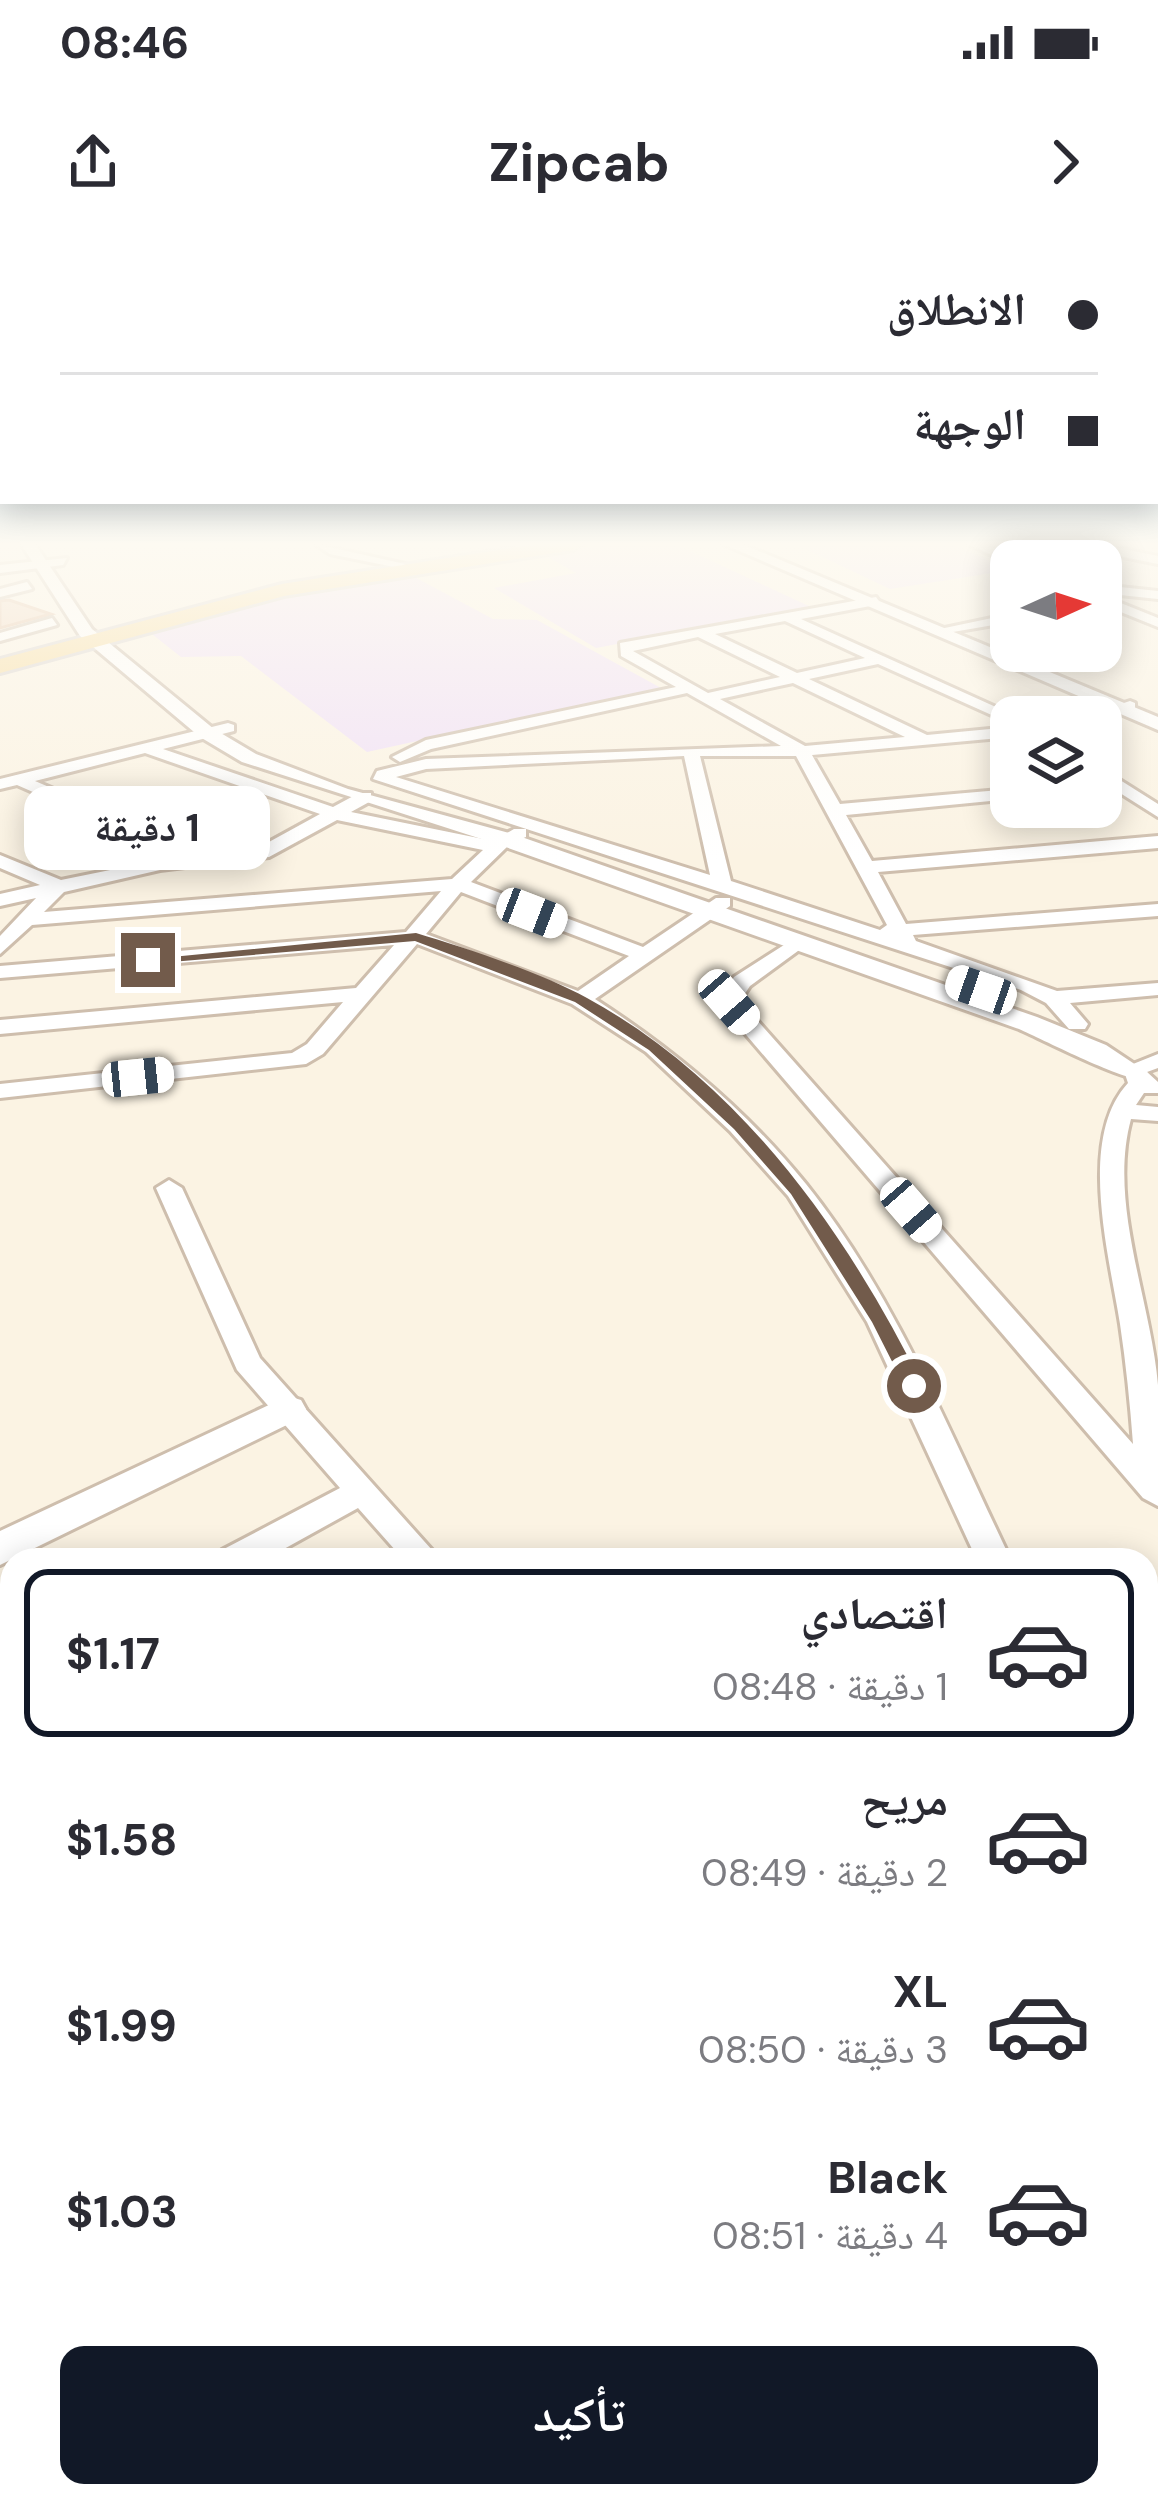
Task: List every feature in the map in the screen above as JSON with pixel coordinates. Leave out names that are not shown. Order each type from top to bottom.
[{"type":"main road","points":[[0,661],[40,650]]},
{"type":"street","points":[[119,650],[207,733],[249,758],[362,787],[426,764],[691,751],[802,751],[990,734]]},
{"type":"street","points":[[123,650],[227,728],[362,787],[508,839],[718,901],[904,937],[1029,985],[1054,998],[1077,1024],[1152,1078]]},
{"type":"street","points":[[626,650],[802,751],[904,937]]},
{"type":"street","points":[[736,650],[924,740]]},
{"type":"street","points":[[860,650],[990,708]]},
{"type":"street","points":[[986,650],[1158,721]]},
{"type":"street","points":[[994,650],[1126,708]]},
{"type":"street","points":[[709,698],[879,658]]},
{"type":"street","points":[[0,900],[160,864],[207,862],[276,848],[426,745],[691,688]]},
{"type":"street","points":[[1122,709],[1126,708]]},
{"type":"street","points":[[9,782],[227,728]]},
{"type":"street","points":[[148,749],[362,787],[423,788],[718,901],[1077,1024]]},
{"type":"street","points":[[691,751],[718,901]]},
{"type":"street","points":[[1122,772],[1158,788]]},
{"type":"street","points":[[9,782],[207,862]]},
{"type":"street","points":[[1122,792],[1158,812]]},
{"type":"street","points":[[838,810],[990,796]]},
{"type":"street","points":[[0,1091],[298,1059],[315,1049],[458,884],[508,839]]},
{"type":"street","points":[[867,867],[1158,842]]},
{"type":"street","points":[[0,861],[58,886]]},
{"type":"street","points":[[25,920],[458,884],[645,955]]},
{"type":"street","points":[[0,948],[58,886]]},
{"type":"street","points":[[718,901],[795,944],[1040,1027],[1152,1078]]},
{"type":"street","points":[[580,999],[718,901]]},
{"type":"street","points":[[904,937],[1158,910]]},
{"type":"street","points":[[0,972],[416,937],[580,999],[654,1047],[740,1126],[798,1191],[881,1321],[988,1548]]},
{"type":"street","points":[[795,944],[742,982],[729,1002],[1156,1491]]},
{"type":"street","points":[[1054,998],[1158,989]]},
{"type":"street","points":[[0,1027],[365,994]]},
{"type":"street","points":[[1152,1078],[1128,1093],[1120,1111],[1115,1162],[1118,1238],[1156,1491]]},
{"type":"street","points":[[1120,1111],[1158,1114]]},
{"type":"street","points":[[169,1188],[248,1363],[413,1548]]},
{"type":"street","points":[[2,1548],[288,1409]]},
{"type":"street","points":[[256,1548],[362,1491]]},
{"type":"shaded area","points":[[172,650],[591,650],[661,688],[367,752],[241,656],[181,657]]},
{"type":"route","points":[[148,960],[416,937],[580,999],[654,1047],[740,1126],[798,1191],[881,1321],[914,1386]]}]
